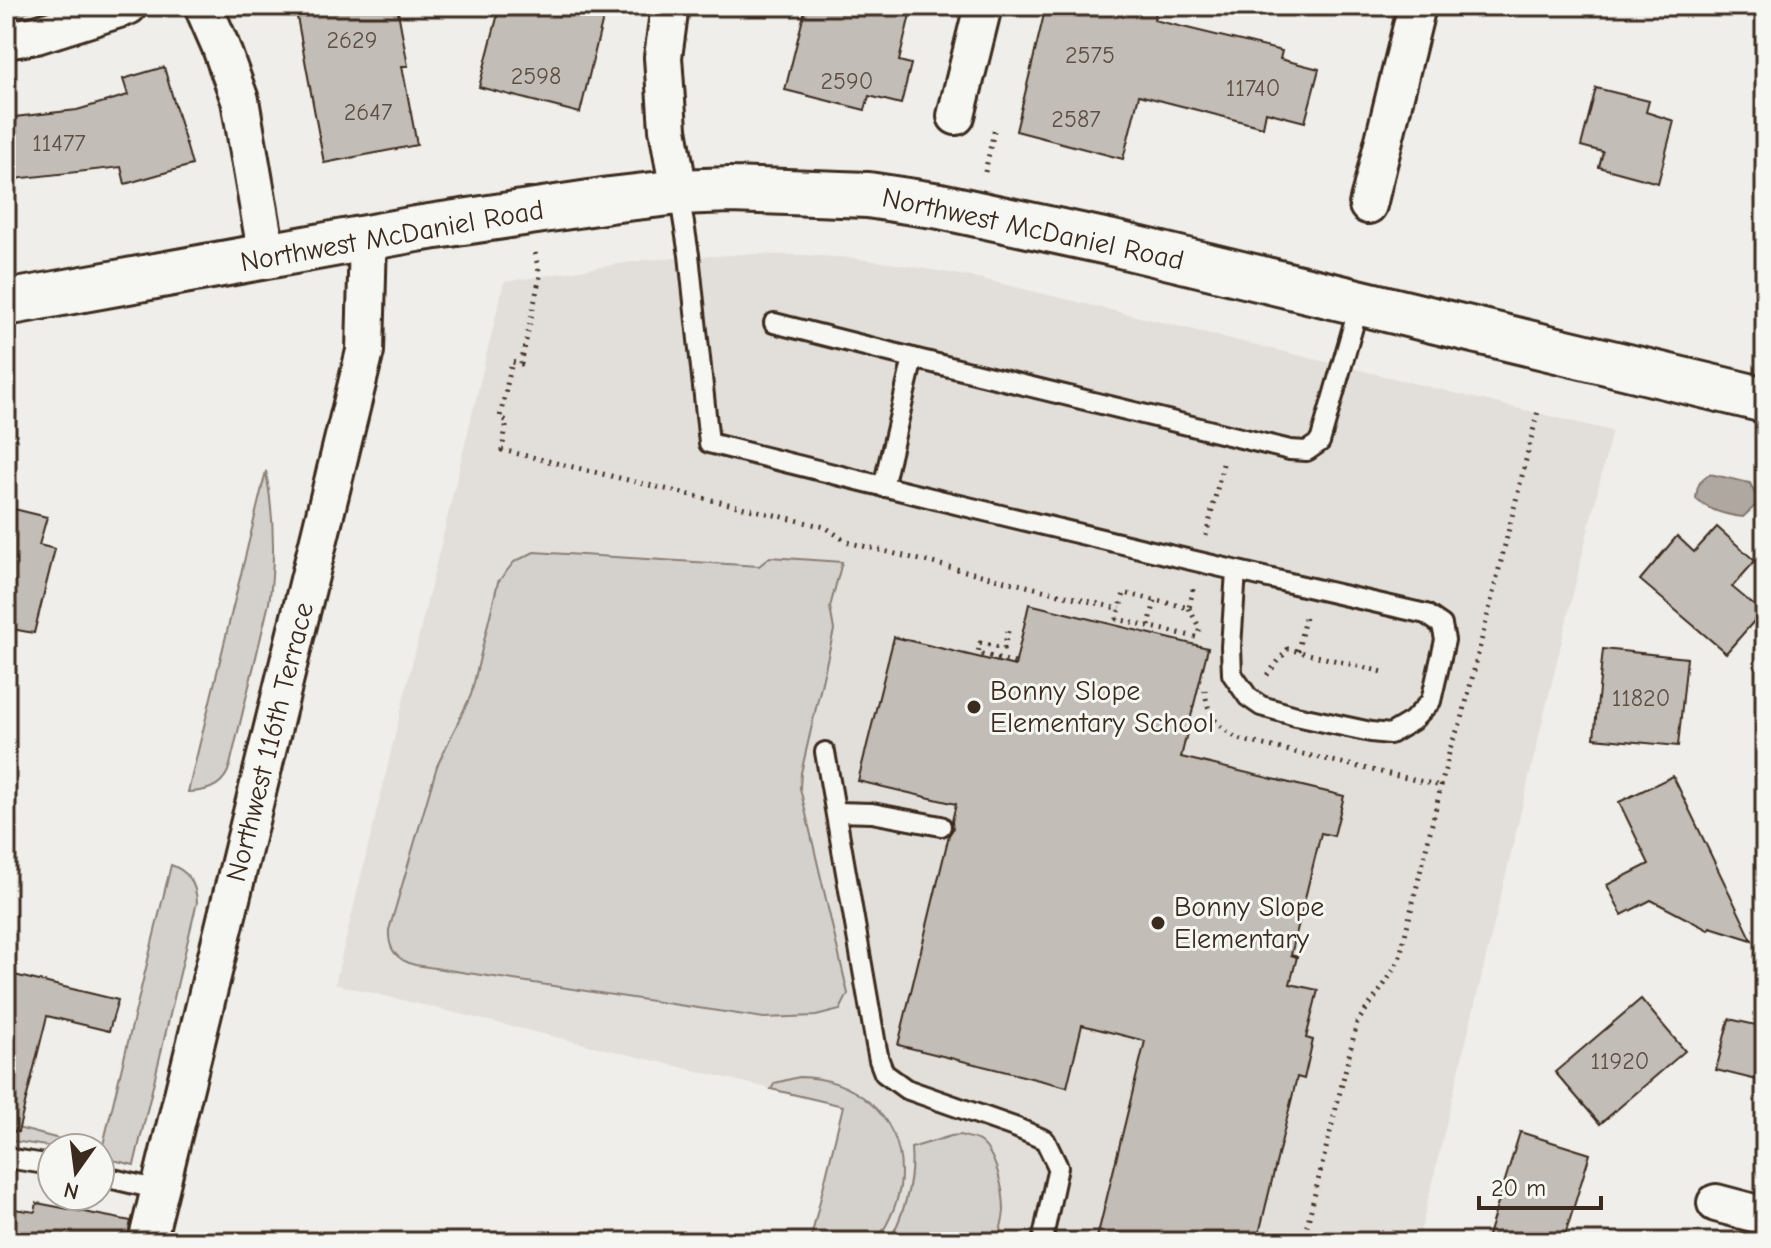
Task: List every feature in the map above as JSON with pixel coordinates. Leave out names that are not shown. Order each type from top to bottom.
[{"type":"street","points":[[6,40],[36,35],[128,6]]},
{"type":"street","points":[[203,6],[240,100],[267,257]]},
{"type":"street","points":[[670,6],[663,57],[668,129],[679,192]]},
{"type":"street","points":[[956,116],[983,6]]},
{"type":"street","points":[[1368,205],[1417,6]]},
{"type":"street","name":"Northwest McDaniel Road","points":[[6,303],[368,238],[583,204],[679,192],[730,190],[868,195],[940,206],[1120,245],[1765,400]]},
{"type":"street","name":"Northwest 116th Terrace","points":[[147,1242],[365,351],[368,238]]},
{"type":"street","points":[[1716,1203],[1765,1216]]},
{"type":"lane","points":[[679,192],[689,255],[709,443],[883,487],[1426,614],[1442,625],[1445,640],[1431,701],[1412,721],[1390,734],[1261,706],[1248,697],[1232,674],[1236,571]]},
{"type":"lane","points":[[774,323],[1290,450],[1307,451],[1320,442],[1360,302]]},
{"type":"lane","points":[[883,487],[913,358]]},
{"type":"lane","points":[[825,752],[876,1045],[884,1073],[906,1089],[1045,1140],[1058,1167],[1042,1242]]},
{"type":"lane","points":[[836,812],[872,813],[941,826]]},
{"type":"lane","points":[[6,1158],[36,1163]]},
{"type":"lane","points":[[116,1180],[160,1190]]},
{"type":"path","points":[[989,150],[995,127]]},
{"type":"path","points":[[1303,1242],[1357,1023],[1393,973],[1400,956],[1539,407]]},
{"type":"path","points":[[1149,626],[1155,600]]},
{"type":"path","points":[[1120,609],[1117,619],[1200,638]]},
{"type":"path","points":[[1008,631],[1004,648],[980,643],[978,653],[1015,663]]},
{"type":"path","points":[[1222,728],[1288,649],[1383,672]]},
{"type":"shaded area","points":[[6,6],[56,6],[6,15]]},
{"type":"shaded area","name":"Bonny Slope Elementary School","points":[[746,254],[853,258],[978,278],[1612,431],[1418,1242],[810,1242],[843,1106],[335,984],[504,282],[644,260]]},
{"type":"shaded area","points":[[266,471],[273,537],[269,603],[230,765],[224,778],[215,786],[188,792]]},
{"type":"shaded area","points":[[1710,474],[1750,483],[1757,498],[1755,506],[1743,517],[1701,503],[1696,499],[1698,487]]},
{"type":"shaded area","points":[[534,552],[759,566],[770,557],[842,562],[830,607],[834,630],[800,788],[848,994],[840,1010],[816,1016],[764,1018],[415,965],[394,953],[389,930],[437,766],[471,695],[498,582],[514,562]]},
{"type":"shaded area","points":[[171,865],[190,879],[197,902],[134,1165],[116,1161],[116,1132],[106,1132]]},
{"type":"shaded area","points":[[799,1077],[838,1084],[855,1092],[883,1117],[893,1133],[899,1152],[899,1190],[890,1218],[876,1242],[810,1242],[843,1106],[771,1089],[775,1083]]},
{"type":"shaded area","points":[[6,1125],[36,1133],[36,1145],[6,1140]]},
{"type":"shaded area","points":[[960,1135],[985,1146],[998,1173],[1004,1211],[997,1242],[898,1242],[893,1234],[908,1192],[911,1148]]},
{"type":"building","points":[[295,6],[397,6],[408,66],[402,66],[417,145],[324,163]]},
{"type":"building","points":[[500,6],[606,6],[580,113],[479,87]]},
{"type":"building","points":[[806,6],[912,6],[899,61],[911,64],[901,104],[869,96],[865,110],[785,90]]},
{"type":"building","points":[[1046,6],[1157,6],[1154,20],[1282,51],[1280,59],[1319,69],[1305,122],[1266,112],[1263,127],[1139,95],[1123,159],[1016,131]]},
{"type":"building","points":[[164,67],[192,165],[125,184],[121,167],[6,180],[6,118],[77,110],[128,95],[123,79]]},
{"type":"building","points":[[1596,88],[1649,101],[1646,112],[1674,121],[1658,183],[1599,167],[1603,152],[1581,146]]},
{"type":"building","points":[[6,507],[47,517],[39,545],[55,549],[34,633],[6,628]]},
{"type":"building","points":[[1717,527],[1755,561],[1732,587],[1762,612],[1726,653],[1640,580],[1677,536],[1694,552]]},
{"type":"building","name":"Bonny Slope Elementary","points":[[1029,604],[1208,648],[1181,757],[1344,796],[1334,836],[1321,833],[1291,955],[1297,957],[1290,984],[1318,990],[1306,1038],[1313,1040],[1304,1079],[1297,1077],[1257,1242],[1096,1242],[1145,1041],[1082,1025],[1067,1087],[898,1045],[953,829],[956,804],[858,781],[894,637],[1015,666]]},
{"type":"building","points":[[1603,649],[1687,658],[1678,746],[1594,738]]},
{"type":"building","points":[[1673,776],[1752,940],[1710,927],[1708,930],[1651,900],[1622,915],[1607,885],[1649,864],[1619,802]]},
{"type":"building","points":[[6,973],[118,1000],[109,1031],[47,1016],[18,1132],[6,1130]]},
{"type":"building","points":[[1641,999],[1685,1051],[1600,1124],[1555,1072]]},
{"type":"building","points":[[1729,1019],[1765,1027],[1765,1082],[1716,1070]]},
{"type":"building","points":[[1520,1132],[1590,1154],[1563,1242],[1486,1242]]},
{"type":"building","points":[[6,1208],[35,1212],[36,1208],[36,1212],[84,1212],[131,1221],[127,1242],[6,1242]]},
{"type":"place","name":"Bonny Slope Elementary School","points":[[974,707]]},
{"type":"place","name":"Bonny Slope Elementary","points":[[1158,923]]}]
